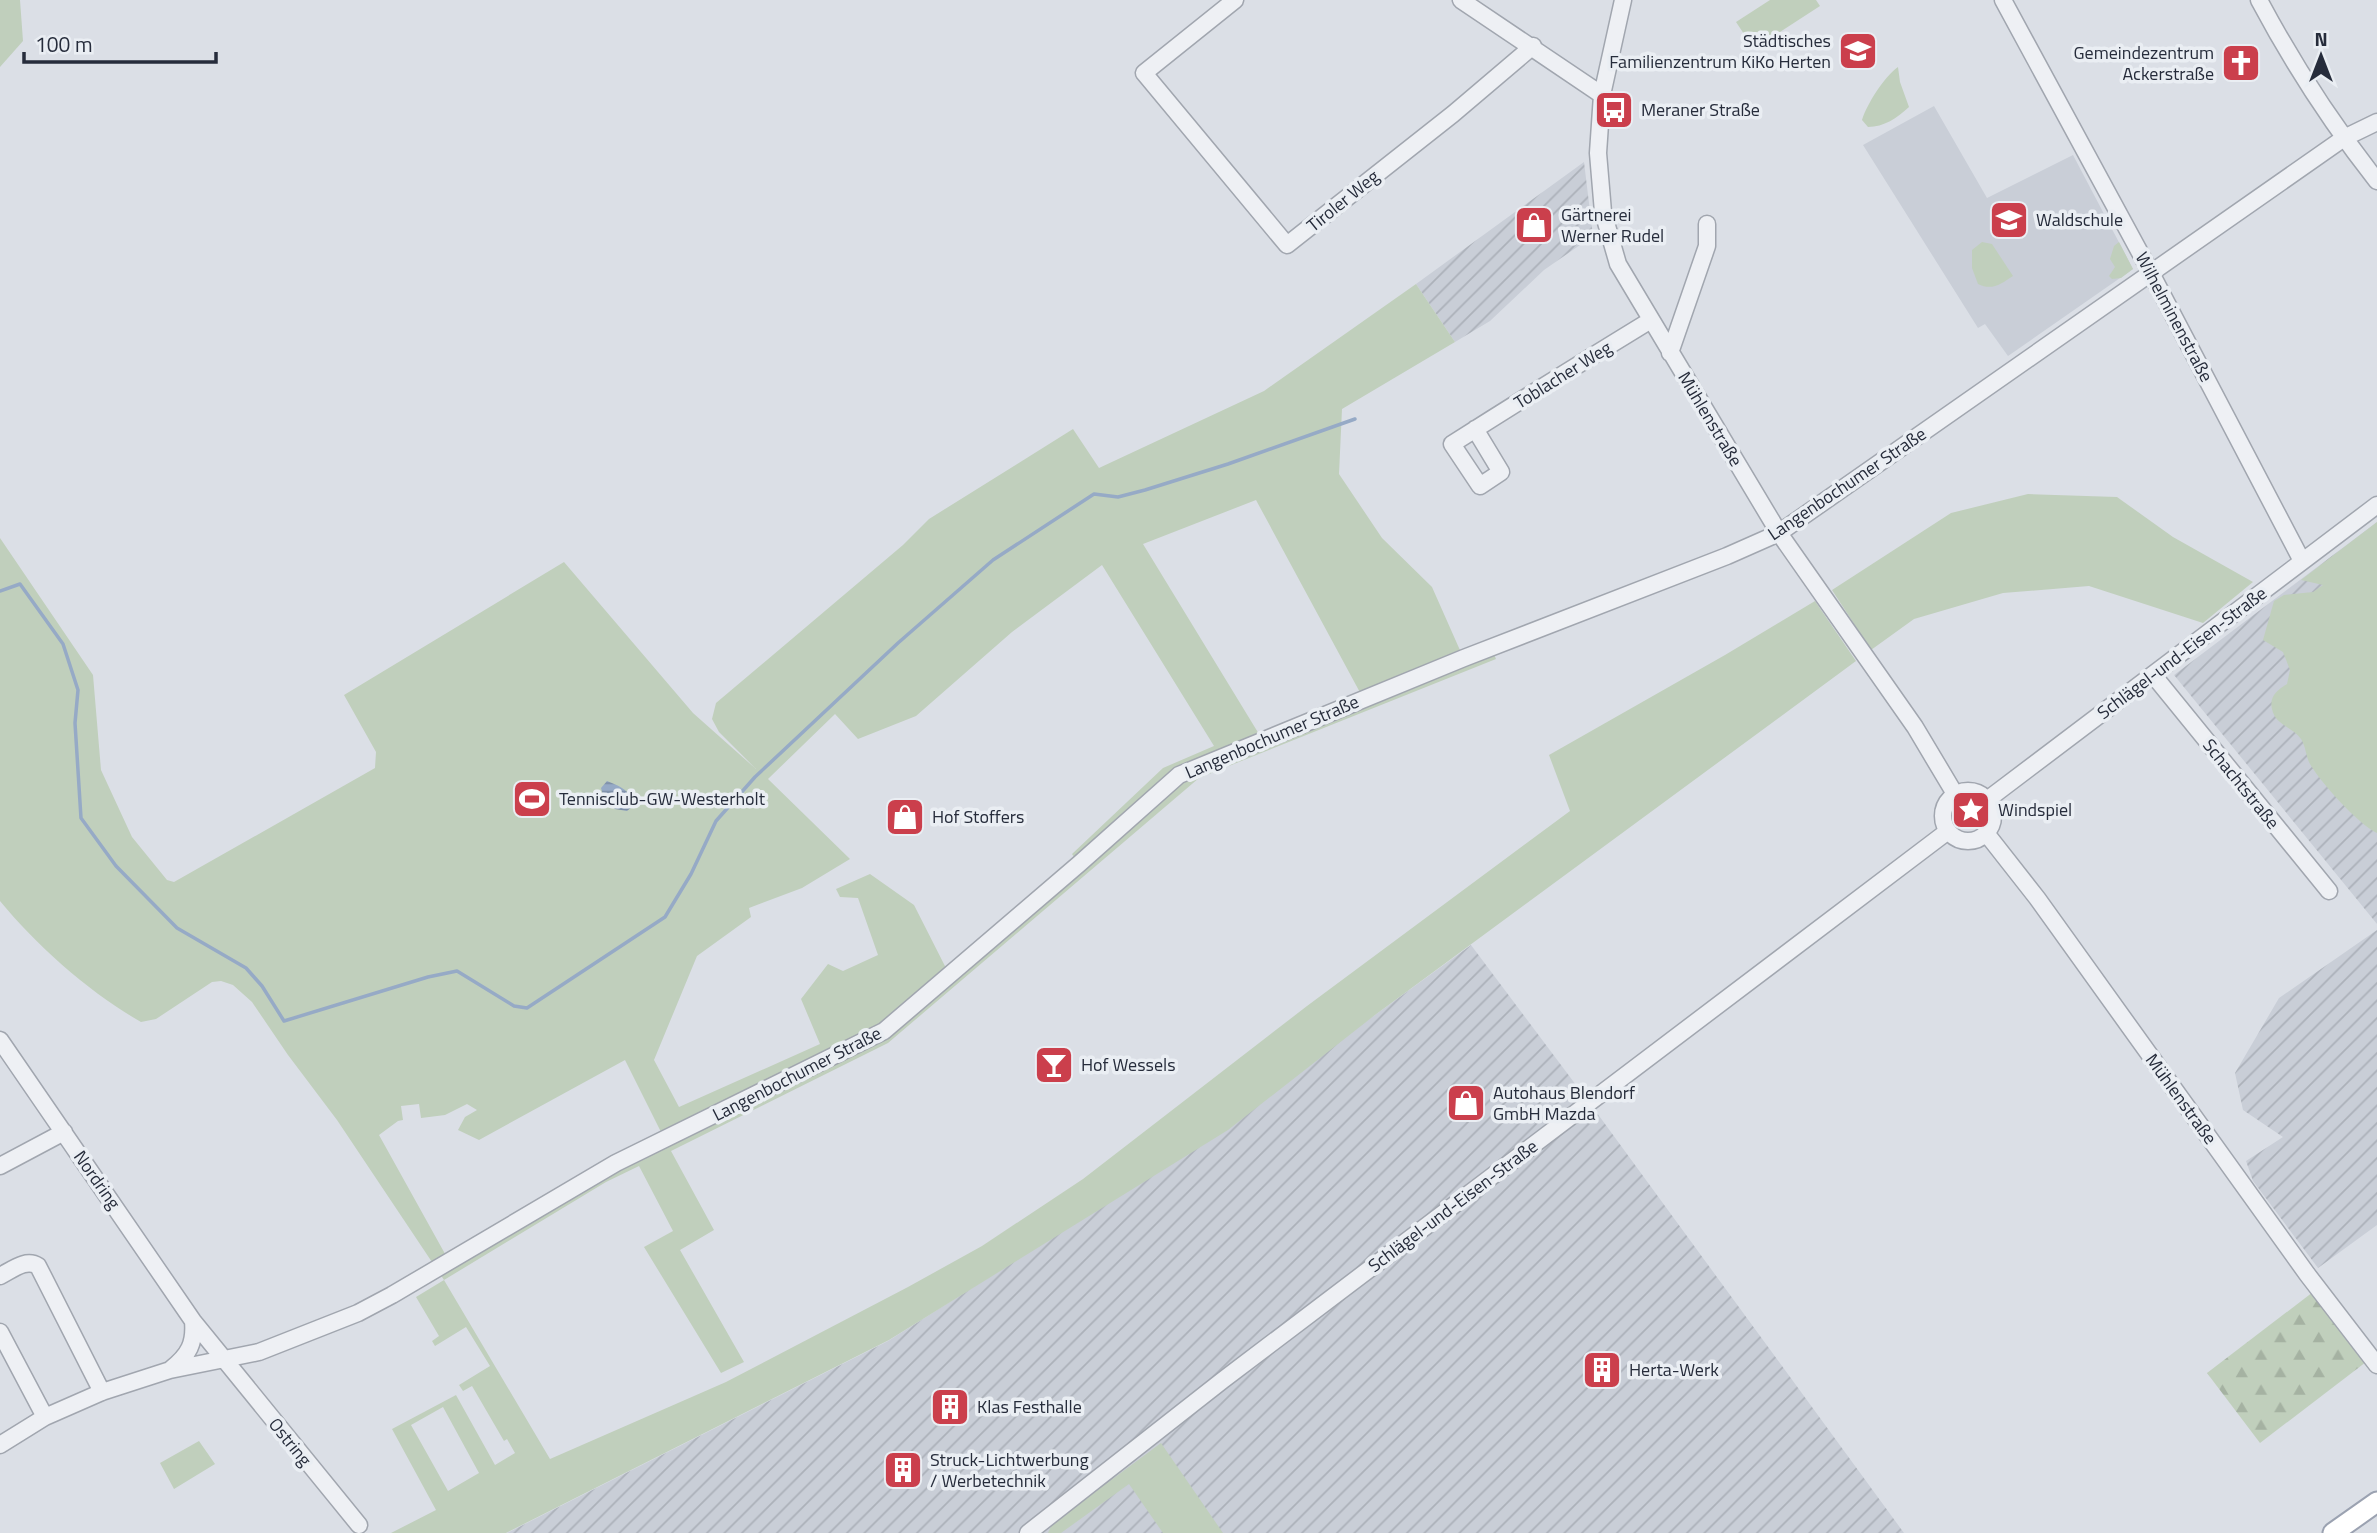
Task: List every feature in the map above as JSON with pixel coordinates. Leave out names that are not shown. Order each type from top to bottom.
[{"type":"main road","points":[[2333,1533],[2377,1502]]},
{"type":"street","name":"Tiroler Weg","points":[[1235,0],[1144,73],[1287,244],[1453,114],[1533,46]]},
{"type":"street","points":[[1461,0],[1602,95]]},
{"type":"street","name":"Mühlenstraße","points":[[1623,0],[1602,95],[1598,153],[1603,212],[1618,264],[1779,533],[1914,727],[1955,794]]},
{"type":"street","name":"Wilhelminenstraße","points":[[2003,0],[2151,273],[2302,561]]},
{"type":"street","points":[[2259,0],[2286,51],[2344,138],[2377,181]]},
{"type":"street","name":"Langenbochumer Straße","points":[[0,1444],[45,1417],[102,1392],[170,1370],[258,1352],[358,1313],[617,1163],[884,1031],[1179,775],[1363,698],[1727,556],[1779,533],[2344,138],[2377,122]]},
{"type":"street","points":[[1670,353],[1707,246],[1707,224]]},
{"type":"street","name":"Toblacher Weg","points":[[1475,429],[1651,320]]},
{"type":"street","name":"Schlägel-und-Eisen-Straße","points":[[1987,800],[2377,505]]},
{"type":"street","name":"Schachtstraße","points":[[2154,676],[2329,891]]},
{"type":"street","points":[[1972,792],[1987,800],[1993,816],[1986,833],[1978,839],[1967,841],[1959,840],[1948,831],[1944,825],[1943,810],[1955,794],[1972,792]]},
{"type":"street","name":"Schlägel-und-Eisen-Straße","points":[[1028,1533],[1233,1373],[1948,831]]},
{"type":"street","name":"Mühlenstraße","points":[[1986,833],[2037,898],[2306,1274],[2377,1365]]},
{"type":"street","name":"Nordring","points":[[0,1040],[193,1321],[223,1358]]},
{"type":"street","points":[[0,1166],[64,1132]]},
{"type":"street","points":[[0,1276],[25,1263],[38,1266],[102,1392]]},
{"type":"street","points":[[170,1370],[190,1351],[194,1337],[193,1321]]},
{"type":"street","points":[[0,1332],[45,1417]]},
{"type":"street","name":"Ostring","points":[[223,1358],[359,1524]]},
{"type":"shaded area","name":"Waldschule","points":[[1934,106],[1987,198],[2073,155],[2133,269],[2008,356],[1985,324],[1978,328],[1863,145]]},
{"type":"shaded area","points":[[1584,162],[1593,236],[1544,270],[1490,321],[1455,342],[1416,284]]},
{"type":"shaded area","points":[[2377,522],[2377,924],[2174,675]]},
{"type":"shaded area","points":[[2377,930],[2377,1225],[2318,1268],[2253,1181],[2246,1161],[2283,1137],[2243,1110],[2235,1073],[2279,998]]},
{"type":"shaded area","points":[[1471,945],[1904,1533],[507,1533],[888,1341],[1056,1235],[1375,1015]]},
{"type":"green space","points":[[0,0],[20,0],[23,41],[0,67]]},
{"type":"green space","points":[[1770,0],[1816,0],[1820,6],[1754,49],[1736,22]]},
{"type":"green space","points":[[1898,67],[1909,107],[1890,121],[1868,127],[1862,120],[1868,106],[1882,84]]},
{"type":"green space","points":[[1982,242],[1992,244],[2013,276],[1992,287],[1978,284],[1972,268],[1972,250]]},
{"type":"green space","points":[[2119,242],[2133,269],[2121,278],[2112,279],[2109,276],[2115,267],[2110,259],[2114,246]]},
{"type":"green space","points":[[1416,284],[1455,342],[1342,409],[1339,474],[1382,538],[1432,587],[1463,657],[1491,647],[1496,659],[1199,778],[888,1043],[671,1151],[714,1230],[680,1250],[744,1362],[721,1373],[644,1247],[673,1231],[639,1166],[606,1182],[444,1280],[337,1120],[252,1002],[233,985],[221,981],[212,982],[156,1019],[141,1022],[84,983],[30,935],[0,901],[0,538],[93,675],[101,770],[132,837],[167,880],[174,882],[375,768],[376,752],[344,695],[564,562],[693,713],[756,769],[719,732],[712,719],[716,703],[903,545],[929,519],[1073,429],[1099,468],[1264,391]],"holes":[[[1256,500],[1363,698],[1262,739],[1143,544]],[[1102,565],[1214,746],[1163,768],[1072,854],[1079,864],[949,974],[914,905],[870,874],[836,889],[840,897],[858,898],[878,955],[843,971],[828,964],[801,999],[820,1044],[679,1107],[654,1060],[697,956],[751,917],[749,908],[802,888],[850,859],[768,779],[835,714],[858,739],[916,716],[1012,632]],[[625,1060],[665,1140],[449,1261],[379,1135],[403,1120],[401,1106],[419,1104],[421,1118],[445,1115],[467,1104],[477,1110],[465,1117],[458,1130],[479,1140]]]},
{"type":"green space","points":[[2028,494],[2117,497],[2173,537],[2253,582],[2203,623],[2089,586],[2003,593],[1914,619],[1871,650],[1832,590],[1951,513]]},
{"type":"green space","points":[[2377,522],[2377,833],[2360,821],[2331,792],[2310,764],[2301,739],[2274,714],[2271,705],[2273,697],[2287,684],[2290,670],[2283,652],[2263,640],[2274,601],[2284,595],[2313,592],[2323,585],[2301,580]]},
{"type":"green space","points":[[1815,601],[1856,661],[1375,1015],[1228,1130],[889,1340],[506,1533],[391,1533],[436,1510],[392,1429],[456,1395],[495,1465],[515,1453],[507,1439],[504,1441],[472,1386],[463,1391],[459,1385],[490,1366],[466,1327],[435,1346],[432,1341],[439,1336],[416,1297],[444,1280],[550,1459],[726,1382],[982,1246],[1083,1179],[1307,1006],[1570,811],[1549,755]],"holes":[[[443,1407],[479,1473],[448,1491],[411,1425]]]},
{"type":"green space","points":[[1967,802],[1976,806],[1980,815],[1976,824],[1967,828],[1958,824],[1954,815],[1958,806]]},
{"type":"green space","points":[[2313,1292],[2366,1362],[2260,1443],[2207,1373]]},
{"type":"green space","points":[[199,1441],[215,1464],[174,1489],[160,1463]]},
{"type":"green space","points":[[1161,1443],[1223,1533],[1163,1533],[1129,1484],[1061,1533],[1048,1533],[1052,1524]]},
{"type":"water","points":[[607,781],[628,793],[633,806],[627,811],[615,809],[603,795],[601,788]]},
{"type":"waterway","points":[[0,591],[20,584],[63,644],[78,690],[75,723],[81,818],[116,866],[177,928],[246,968],[262,986],[284,1021],[428,977],[457,971],[514,1006],[527,1008],[665,917],[691,874],[716,821],[755,777],[898,643],[993,560],[1094,494],[1118,497],[1145,490],[1355,419]]},
{"type":"place","name":"Städtisches Familienzentrum KiKo Herten","points":[[1858,51]]},
{"type":"place","name":"Gemeindezentrum Ackerstraße","points":[[2241,63]]},
{"type":"place","name":"Meraner Straße","points":[[1614,110]]},
{"type":"place","name":"Waldschule","points":[[2009,220]]},
{"type":"place","name":"Gärtnerei Werner Rudel","points":[[1534,225]]},
{"type":"place","name":"Tennisclub-GW-Westerholt","points":[[532,799]]},
{"type":"place","name":"Windspiel","points":[[1971,810]]},
{"type":"place","name":"Hof Stoffers","points":[[905,817]]},
{"type":"place","name":"Hof Wessels","points":[[1054,1065]]},
{"type":"place","name":"Autohaus Blendorf GmbH Mazda","points":[[1466,1103]]},
{"type":"place","name":"Herta-Werk","points":[[1602,1370]]},
{"type":"place","name":"Klas Festhalle","points":[[950,1407]]},
{"type":"place","name":"Struck-Lichtwerbung / Werbetechnik","points":[[903,1470]]}]
